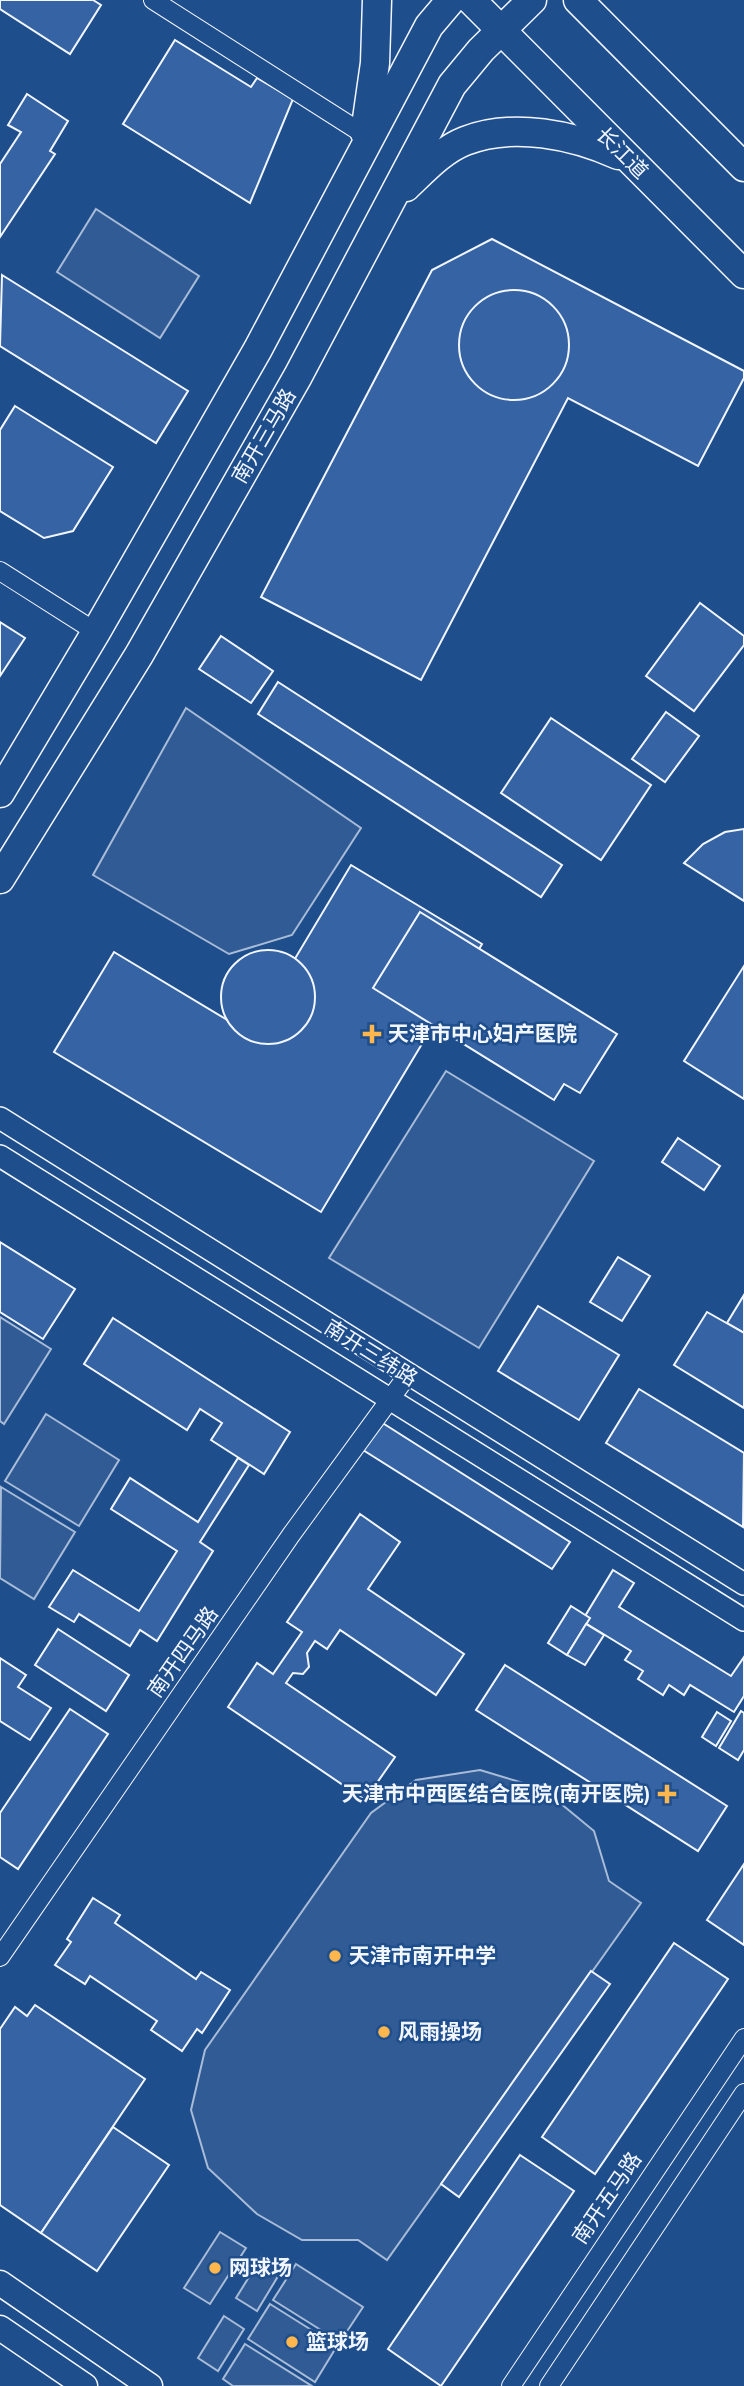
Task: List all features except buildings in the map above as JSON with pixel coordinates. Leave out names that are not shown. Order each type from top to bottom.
[{"type":"main road","points":[[361,148],[375,62],[377,0]]},
{"type":"main road","name":"南开三马路","points":[[0,879],[146,643],[298,376],[447,95],[470,63],[532,0]]},
{"type":"main road","points":[[559,0],[605,27]]},
{"type":"main road","points":[[578,0],[744,167]]},
{"type":"main road","points":[[0,793],[96,632],[258,349],[361,148],[429,26],[472,2]]},
{"type":"main road","points":[[447,95],[472,2]]},
{"type":"main road","name":"长江道","points":[[472,2],[744,274]]},
{"type":"main road","points":[[384,210],[446,151],[484,136],[530,133],[578,139],[630,161]]},
{"type":"main road","points":[[0,2283],[150,2386]]},
{"type":"main road","points":[[0,2328],[85,2386]]},
{"type":"street","points":[[153,0],[361,148]]},
{"type":"street","points":[[0,571],[96,632]]},
{"type":"street","name":"南开三纬路","points":[[0,1118],[407,1376],[744,1584]]},
{"type":"street","name":"南开三纬路","points":[[0,1156],[744,1620]]},
{"type":"street","name":"南开四马路","points":[[0,1957],[291,1535],[407,1376]]},
{"type":"street","name":"南开五马路","points":[[511,2386],[744,2038]]},
{"type":"street","points":[[549,2386],[744,2093]]},
{"type":"shaded area","points":[[96,209],[199,276],[160,338],[57,272]]},
{"type":"shaded area","points":[[186,708],[361,828],[292,935],[229,954],[93,875]]},
{"type":"shaded area","points":[[446,1071],[594,1161],[479,1348],[329,1258]]},
{"type":"shaded area","points":[[0,1317],[51,1349],[4,1424],[0,1421]]},
{"type":"shaded area","points":[[46,1414],[119,1460],[79,1526],[5,1481]]},
{"type":"shaded area","points":[[1,1487],[75,1532],[34,1599],[0,1578]]},
{"type":"shaded area","name":"风雨操场","points":[[480,1770],[543,1789],[594,1831],[609,1881],[641,1903],[387,2260],[358,2240],[302,2240],[257,2214],[208,2168],[191,2110],[205,2050],[371,1813],[416,1780]]},
{"type":"shaded area","name":"网球场","points":[[220,2232],[246,2248],[210,2304],[184,2288]]},
{"type":"shaded area","points":[[262,2256],[283,2268],[257,2311],[236,2298]]},
{"type":"shaded area","name":"篮球场","points":[[296,2264],[363,2307],[340,2342],[273,2300]]},
{"type":"shaded area","name":"篮球场","points":[[270,2304],[337,2346],[315,2382],[248,2339]]},
{"type":"shaded area","points":[[224,2316],[244,2329],[218,2371],[198,2358]]},
{"type":"shaded area","name":"篮球场","points":[[245,2344],[312,2386],[233,2386],[223,2379]]},
{"type":"place","name":"天津市中心妇产医院","points":[[372,1034]]},
{"type":"place","name":"天津市中西医结合医院(南开医院)","points":[[667,1794]]},
{"type":"place","name":"天津市南开中学","points":[[335,1956]]},
{"type":"place","name":"风雨操场","points":[[384,2032]]},
{"type":"place","name":"网球场","points":[[215,2268]]},
{"type":"place","name":"篮球场","points":[[292,2342]]}]
